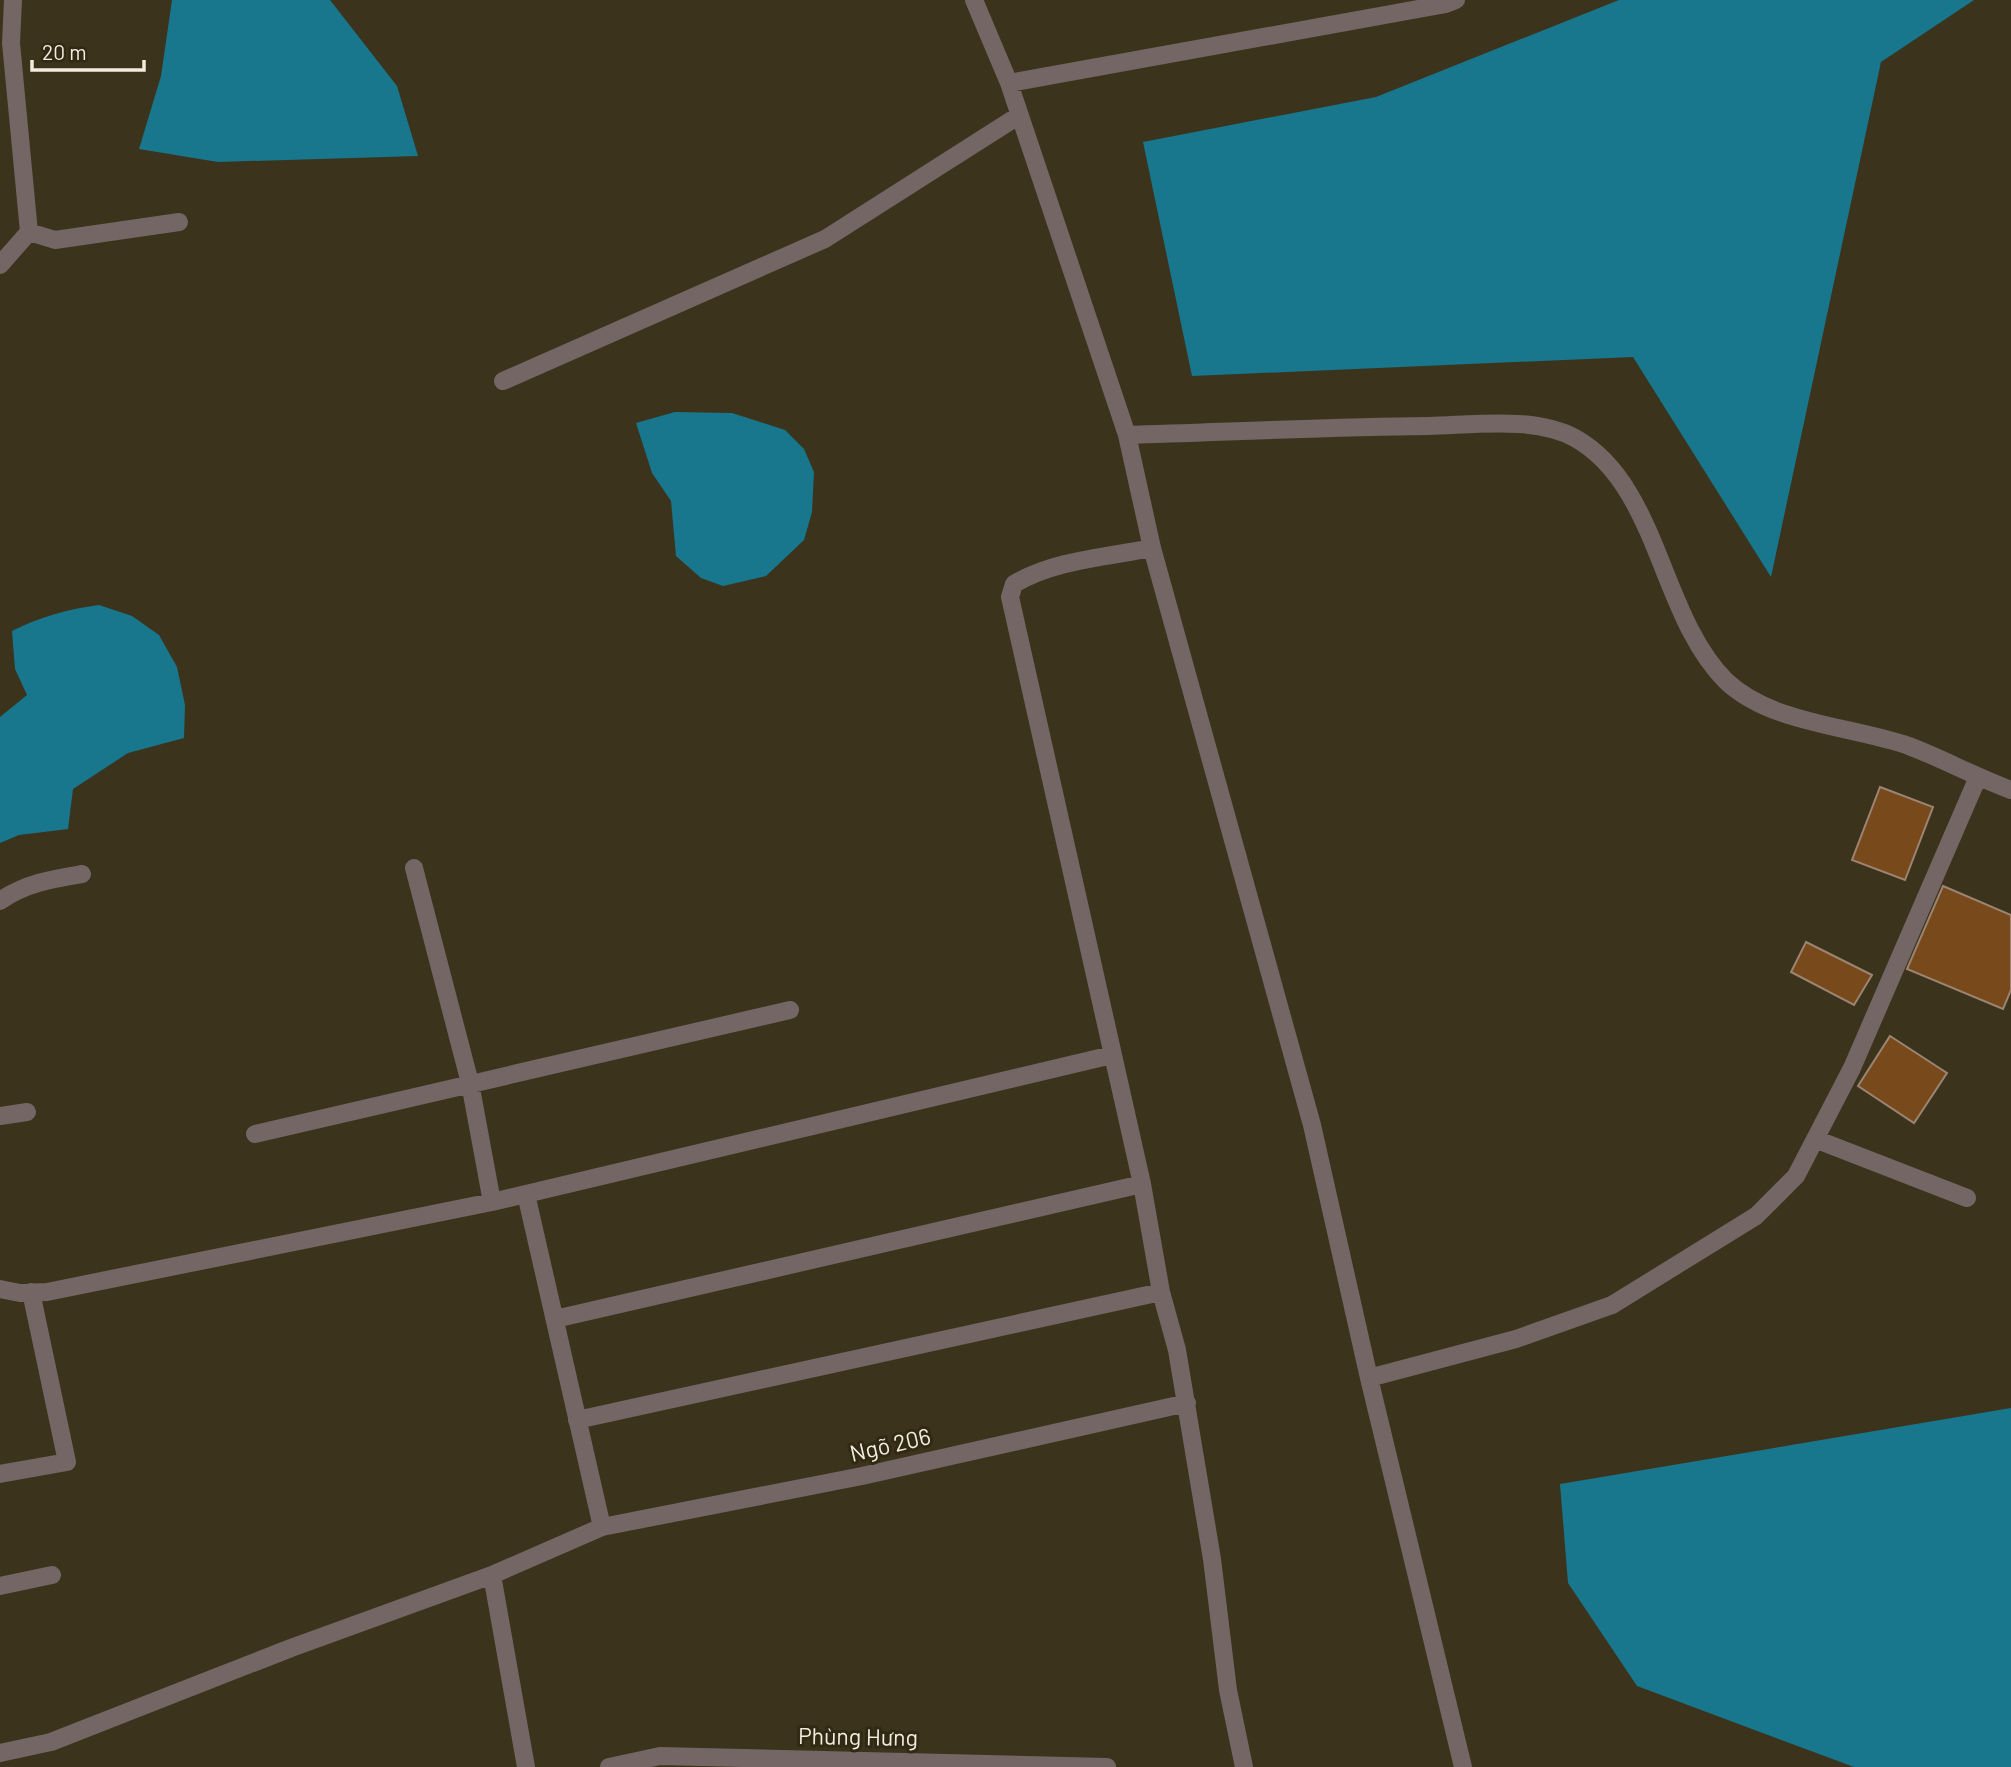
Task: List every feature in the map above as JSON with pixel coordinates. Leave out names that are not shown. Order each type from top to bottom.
[{"type":"street","points":[[0,265],[29,232],[11,43],[13,0]]},
{"type":"street","points":[[974,0],[1009,83],[1127,435],[1152,548],[1312,1125],[1462,1767]]},
{"type":"street","points":[[1009,83],[1447,4],[1457,0]]},
{"type":"street","points":[[503,381],[825,239],[1018,116]]},
{"type":"street","points":[[29,232],[55,240],[179,222]]},
{"type":"street","points":[[1127,435],[1389,426],[1534,425],[1574,438],[1607,463],[1638,510],[1698,645],[1724,679],[1742,695],[1781,712],[1908,746],[2011,790]]},
{"type":"street","points":[[1152,548],[1053,568],[1028,576],[1014,584],[1010,597],[1142,1184],[1161,1292],[1177,1350],[1212,1559],[1228,1690],[1244,1767]]},
{"type":"street","points":[[1369,1378],[1516,1339],[1612,1306],[1756,1216],[1796,1176],[1852,1068],[1978,777]]},
{"type":"street","points":[[414,867],[470,1083],[492,1202]]},
{"type":"street","points":[[0,901],[12,892],[38,881],[82,874]]},
{"type":"street","points":[[255,1133],[790,1010]]},
{"type":"street","points":[[0,1289],[47,1292],[492,1202],[1112,1055]]},
{"type":"street","points":[[0,1116],[27,1112]]},
{"type":"street","points":[[1815,1139],[1967,1198]]},
{"type":"street","points":[[555,1319],[1142,1184]]},
{"type":"street","points":[[526,1194],[602,1527]]},
{"type":"street","points":[[0,1474],[67,1462],[32,1292]]},
{"type":"street","points":[[577,1420],[1161,1292]]},
{"type":"street","name":"Ngõ 206","points":[[0,1753],[51,1742],[291,1648],[492,1575],[602,1527],[862,1476],[1187,1403]]},
{"type":"street","points":[[0,1586],[52,1575]]},
{"type":"street","points":[[492,1575],[526,1767]]},
{"type":"street","name":"Phùng Hưng","points":[[609,1767],[660,1756],[812,1763],[1107,1767]]},
{"type":"water","points":[[172,0],[330,0],[397,86],[418,156],[218,162],[139,149],[161,76]]},
{"type":"water","points":[[1619,0],[1974,0],[1881,62],[1771,577],[1633,357],[1192,376],[1143,142],[1376,97]]},
{"type":"water","points":[[675,412],[732,413],[785,430],[804,449],[814,472],[812,512],[804,540],[766,576],[723,586],[701,578],[676,556],[671,501],[652,473],[636,423]]},
{"type":"water","points":[[99,605],[132,616],[159,635],[177,667],[185,705],[184,738],[128,753],[73,789],[68,829],[19,835],[0,843],[0,717],[27,695],[15,669],[12,631],[54,614]]},
{"type":"water","points":[[2011,1408],[2011,1767],[1854,1767],[1637,1686],[1568,1583],[1560,1484]]},
{"type":"building","points":[[1880,787],[1933,807],[1905,880],[1852,860]]},
{"type":"building","points":[[1943,886],[2011,915],[2011,990],[2003,1009],[1907,969]]},
{"type":"building","points":[[1806,942],[1872,975],[1854,1005],[1791,972]]},
{"type":"building","points":[[1890,1036],[1947,1073],[1914,1123],[1858,1086]]}]
